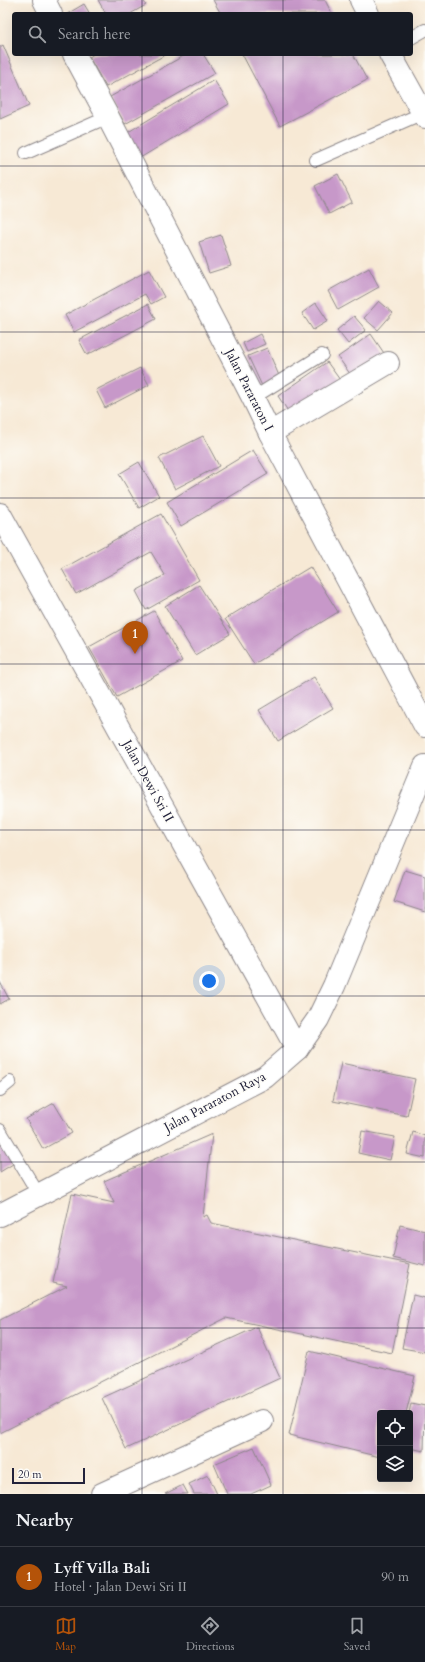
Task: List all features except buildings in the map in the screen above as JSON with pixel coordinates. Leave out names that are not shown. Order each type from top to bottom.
[{"type":"street","points":[[44,0],[50,12]]},
{"type":"street","points":[[361,0],[367,12]]},
{"type":"street","name":"Jalan Pararaton I","points":[[75,56],[254,398],[270,433],[425,726]]},
{"type":"street","points":[[391,56],[424,115]]},
{"type":"street","points":[[270,433],[388,362]]},
{"type":"street","name":"Jalan Dewi Sri II","points":[[0,514],[297,1049]]},
{"type":"street","name":"Jalan Pararaton Raya","points":[[0,1216],[265,1077],[297,1049],[318,1019],[334,986],[425,766]]},
{"type":"street","points":[[102,1494],[262,1421]]},
{"type":"lane","points":[[413,37],[425,30]]},
{"type":"lane","points":[[316,160],[424,115]]},
{"type":"lane","points":[[26,153],[108,117]]},
{"type":"lane","points":[[254,398],[322,355]]},
{"type":"lane","points":[[0,1090],[10,1082]]},
{"type":"lane","points":[[0,1130],[39,1195]]},
{"type":"place","name":"Lyff Villa Bali","points":[[135,654]]}]
